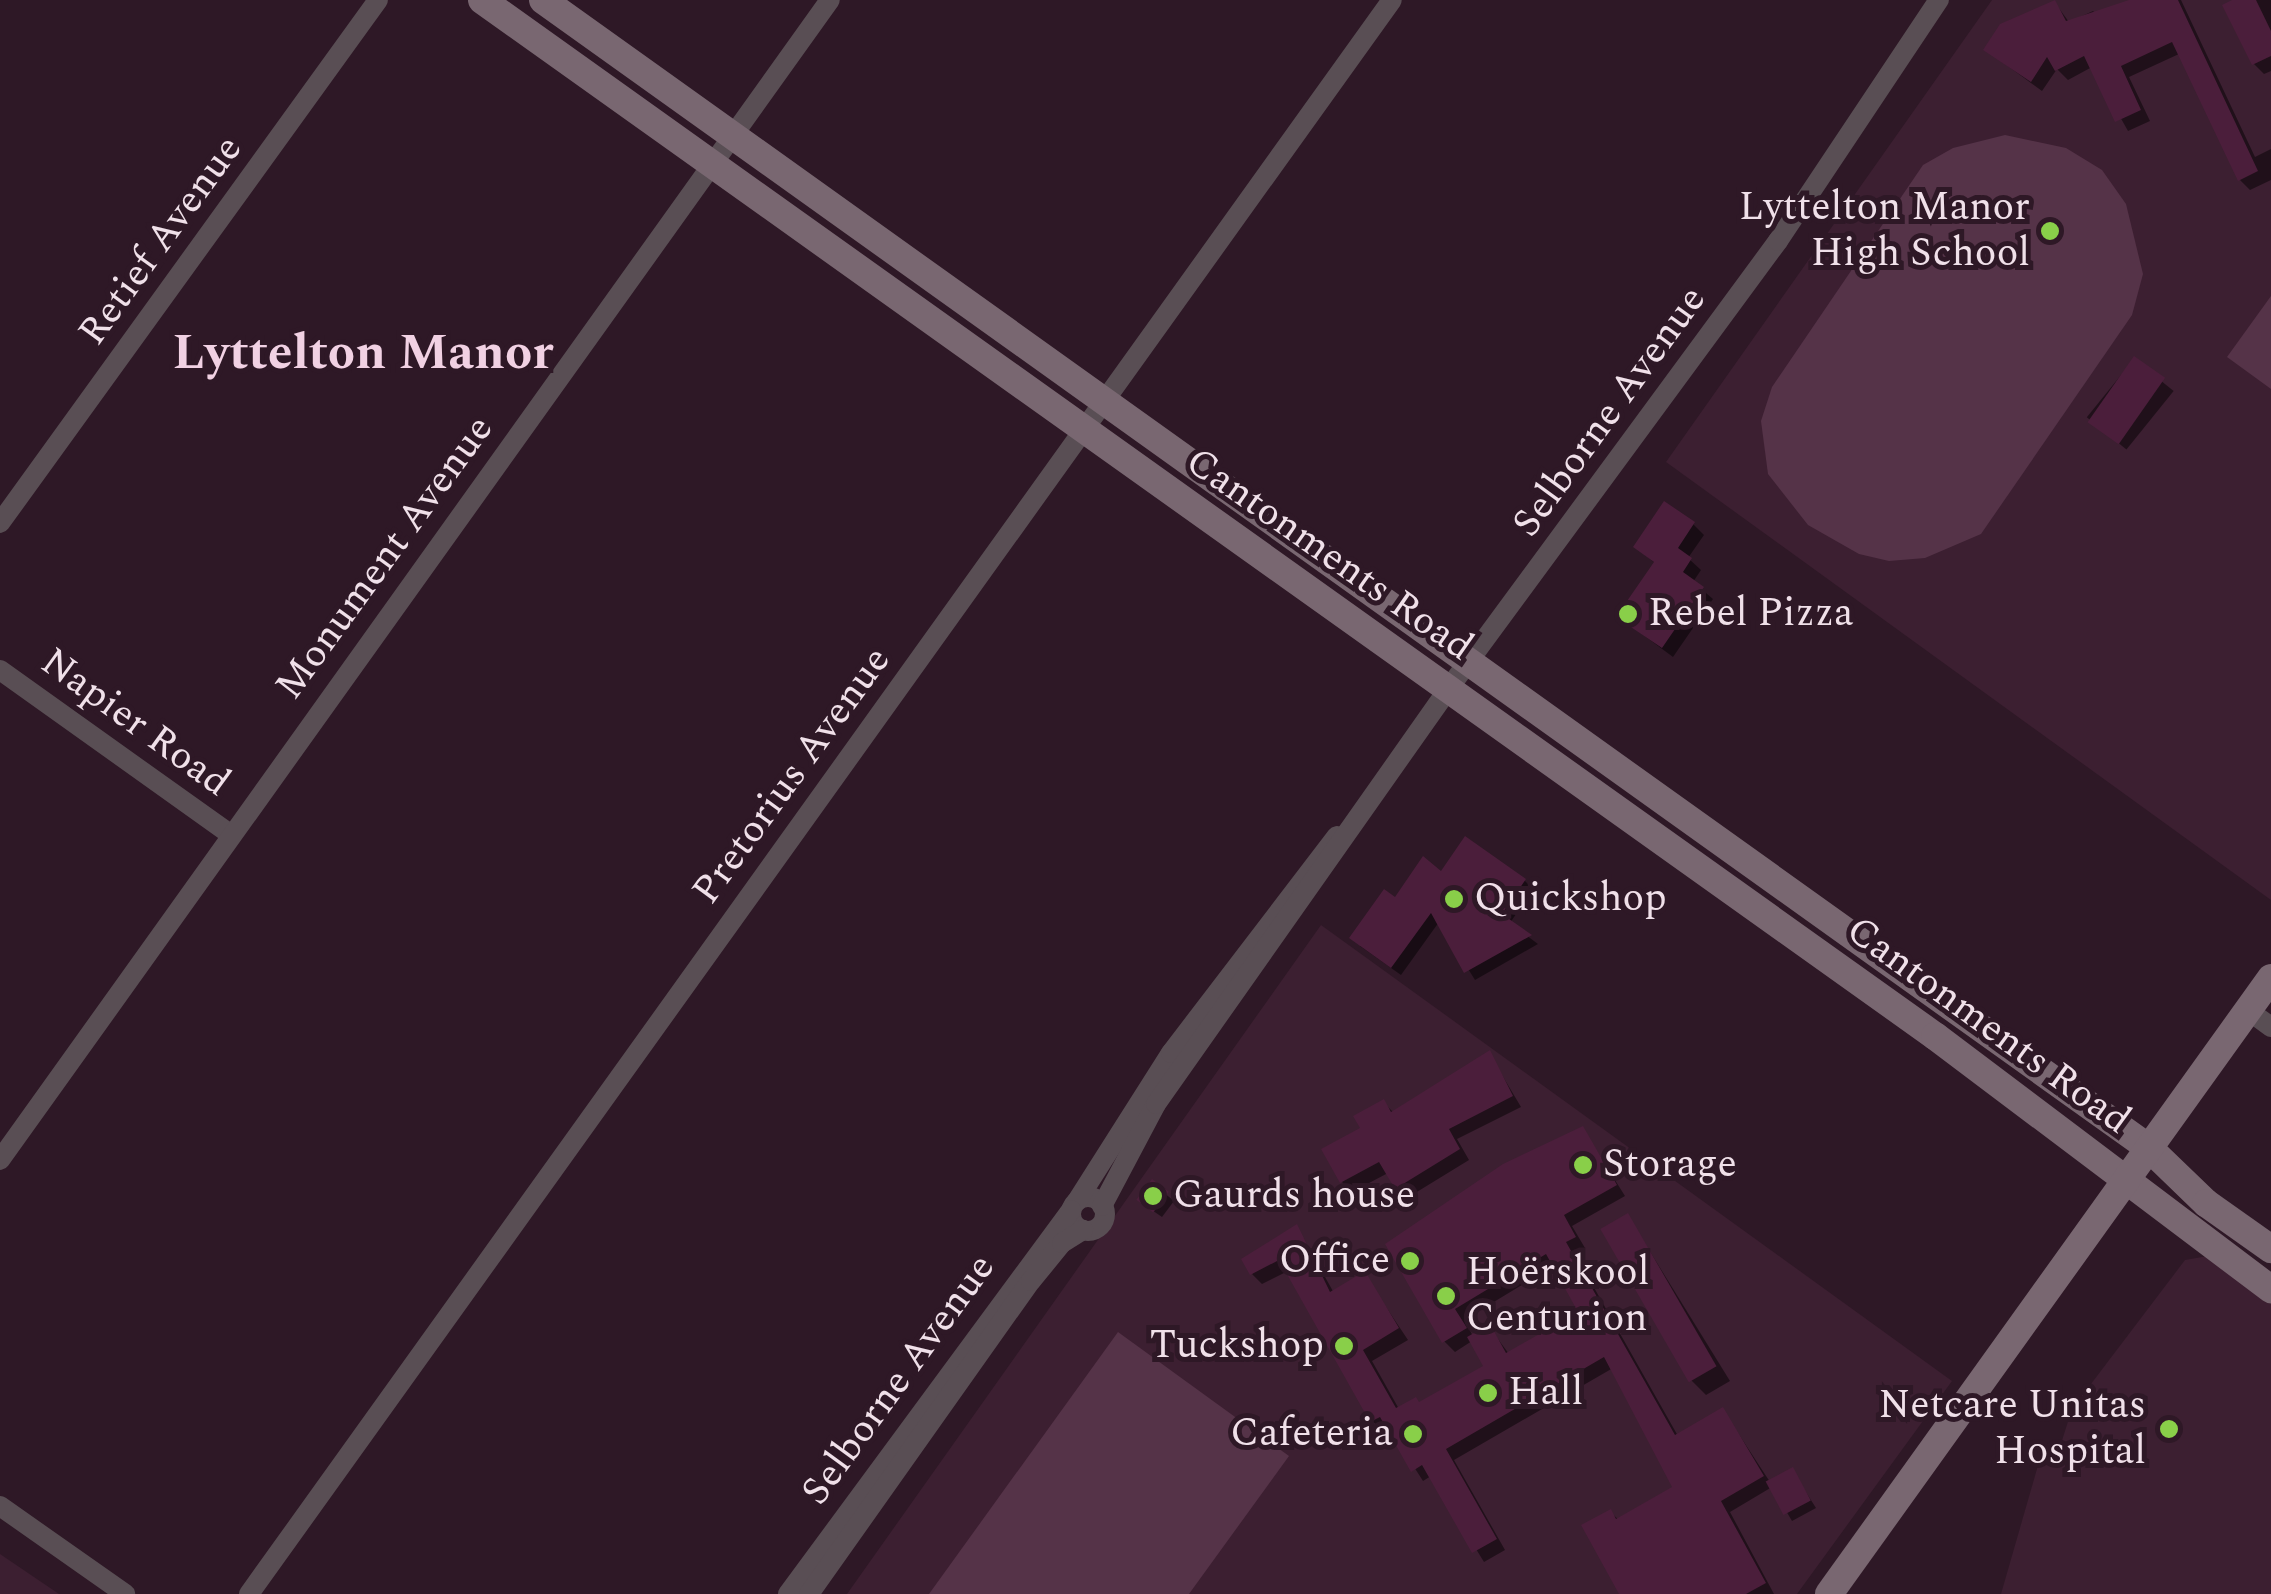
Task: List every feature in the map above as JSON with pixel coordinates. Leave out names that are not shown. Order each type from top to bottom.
[{"type":"main road","name":"Cantonments Road","points":[[482,0],[714,161],[2130,1178],[2271,1289]]},
{"type":"main road","name":"Cantonments Road","points":[[543,0],[2150,1149],[2206,1203],[2271,1249]]},
{"type":"main road","points":[[1829,1594],[2150,1149],[2260,1019],[2271,978]]},
{"type":"street","name":"Retief Avenue","points":[[0,522],[378,0]]},
{"type":"street","name":"Monument Avenue","points":[[0,1160],[830,0]]},
{"type":"street","name":"Pretorius Avenue","points":[[249,1594],[1107,404],[1392,0]]},
{"type":"street","name":"Selborne Avenue","points":[[808,1594],[865,1501],[1045,1236],[1074,1205],[1171,1053],[1364,811],[1449,688],[1778,241],[1940,0]]},
{"type":"street","name":"Napier Road","points":[[0,670],[230,834]]},
{"type":"street","name":"Selborne Avenue","points":[[788,1594],[865,1501],[1062,1243],[1083,1230],[1099,1227],[1102,1206],[1156,1104],[1320,865]]},
{"type":"street","points":[[1083,1230],[1074,1205],[1086,1197],[1102,1206]]},
{"type":"street","points":[[0,1506],[125,1594]]},
{"type":"shaded area","name":"Lyttelton Manor High School","points":[[1992,0],[2271,0],[2271,900],[1666,462]]},
{"type":"shaded area","points":[[2005,135],[2066,148],[2102,170],[2126,204],[2143,274],[2132,315],[1981,534],[1925,558],[1889,561],[1859,554],[1808,525],[1768,474],[1761,421],[1772,387],[1923,165],[1953,148]]},
{"type":"shaded area","points":[[2271,296],[2271,389],[2227,357]]},
{"type":"shaded area","name":"Hoërskool Centurion","points":[[1321,925],[1952,1381],[1797,1594],[847,1594]]},
{"type":"shaded area","name":"Netcare Unitas Hospital","points":[[2208,1256],[2271,1300],[2271,1594],[2001,1594],[2043,1448],[2058,1453],[2072,1409],[2185,1260]]},
{"type":"shaded area","points":[[1118,1332],[1289,1456],[1189,1594],[929,1594]]},
{"type":"shaded area","points":[[0,1554],[59,1594],[0,1594]]},
{"type":"building","points":[[2055,0],[2066,21],[2129,0],[2178,0],[2258,171],[2238,181],[2172,42],[2121,66],[2141,110],[2115,122],[2084,56],[2055,71],[2047,57],[2031,82],[1983,50],[2000,24]]},
{"type":"building","points":[[2232,0],[2256,0],[2271,31],[2271,56],[2252,65],[2222,5]]},
{"type":"building","points":[[2134,356],[2165,378],[2119,444],[2088,422]]},
{"type":"building","points":[[1664,501],[1695,522],[1678,548],[1692,558],[1683,572],[1704,587],[1662,648],[1616,617],[1654,562],[1633,547]]},
{"type":"building","points":[[1465,836],[1526,879],[1502,914],[1532,935],[1464,973],[1431,913],[1391,968],[1349,938],[1384,889],[1395,897],[1423,856],[1441,871]]},
{"type":"building","points":[[1490,1050],[1513,1096],[1449,1129],[1460,1149],[1395,1189],[1379,1162],[1340,1183],[1321,1149],[1360,1128],[1353,1116],[1384,1099],[1391,1112]]},
{"type":"building","points":[[1583,1126],[1617,1185],[1564,1215],[1576,1237],[1566,1242],[1675,1435],[1723,1407],[1764,1476],[1721,1501],[1766,1583],[1746,1594],[1619,1594],[1581,1525],[1611,1509],[1616,1519],[1672,1487],[1604,1357],[1446,1449],[1497,1539],[1472,1553],[1422,1465],[1411,1472],[1380,1417],[1370,1422],[1279,1260],[1250,1275],[1241,1259],[1297,1224],[1330,1292],[1365,1271],[1399,1328],[1363,1350],[1396,1408],[1416,1397],[1419,1402],[1483,1366],[1467,1337],[1490,1324],[1506,1353],[1578,1312],[1546,1254],[1455,1309],[1467,1328],[1442,1343],[1385,1244],[1503,1164]]},
{"type":"building","name":"Gaurds house","points":[[1152,1179],[1169,1192],[1153,1212],[1136,1200]]},
{"type":"building","points":[[1628,1213],[1716,1366],[1689,1382],[1600,1229]]},
{"type":"building","points":[[1793,1467],[1811,1501],[1783,1515],[1766,1482]]},
{"type":"place","name":"Lyttelton Manor High School","points":[[2050,231]]},
{"type":"place","name":"Rebel Pizza","points":[[1628,614]]},
{"type":"place","name":"Quickshop","points":[[1454,899]]},
{"type":"place","name":"Storage","points":[[1583,1165]]},
{"type":"place","name":"Gaurds house","points":[[1153,1196]]},
{"type":"place","name":"Office","points":[[1410,1261]]},
{"type":"place","name":"Hoërskool Centurion","points":[[1446,1296]]},
{"type":"place","name":"Tuckshop","points":[[1344,1346]]},
{"type":"place","name":"Hall","points":[[1488,1393]]},
{"type":"place","name":"Netcare Unitas Hospital","points":[[2169,1429]]},
{"type":"place","name":"Cafeteria","points":[[1413,1434]]},
{"type":"district","name":"Lyttelton Manor","points":[[363,354]]}]
